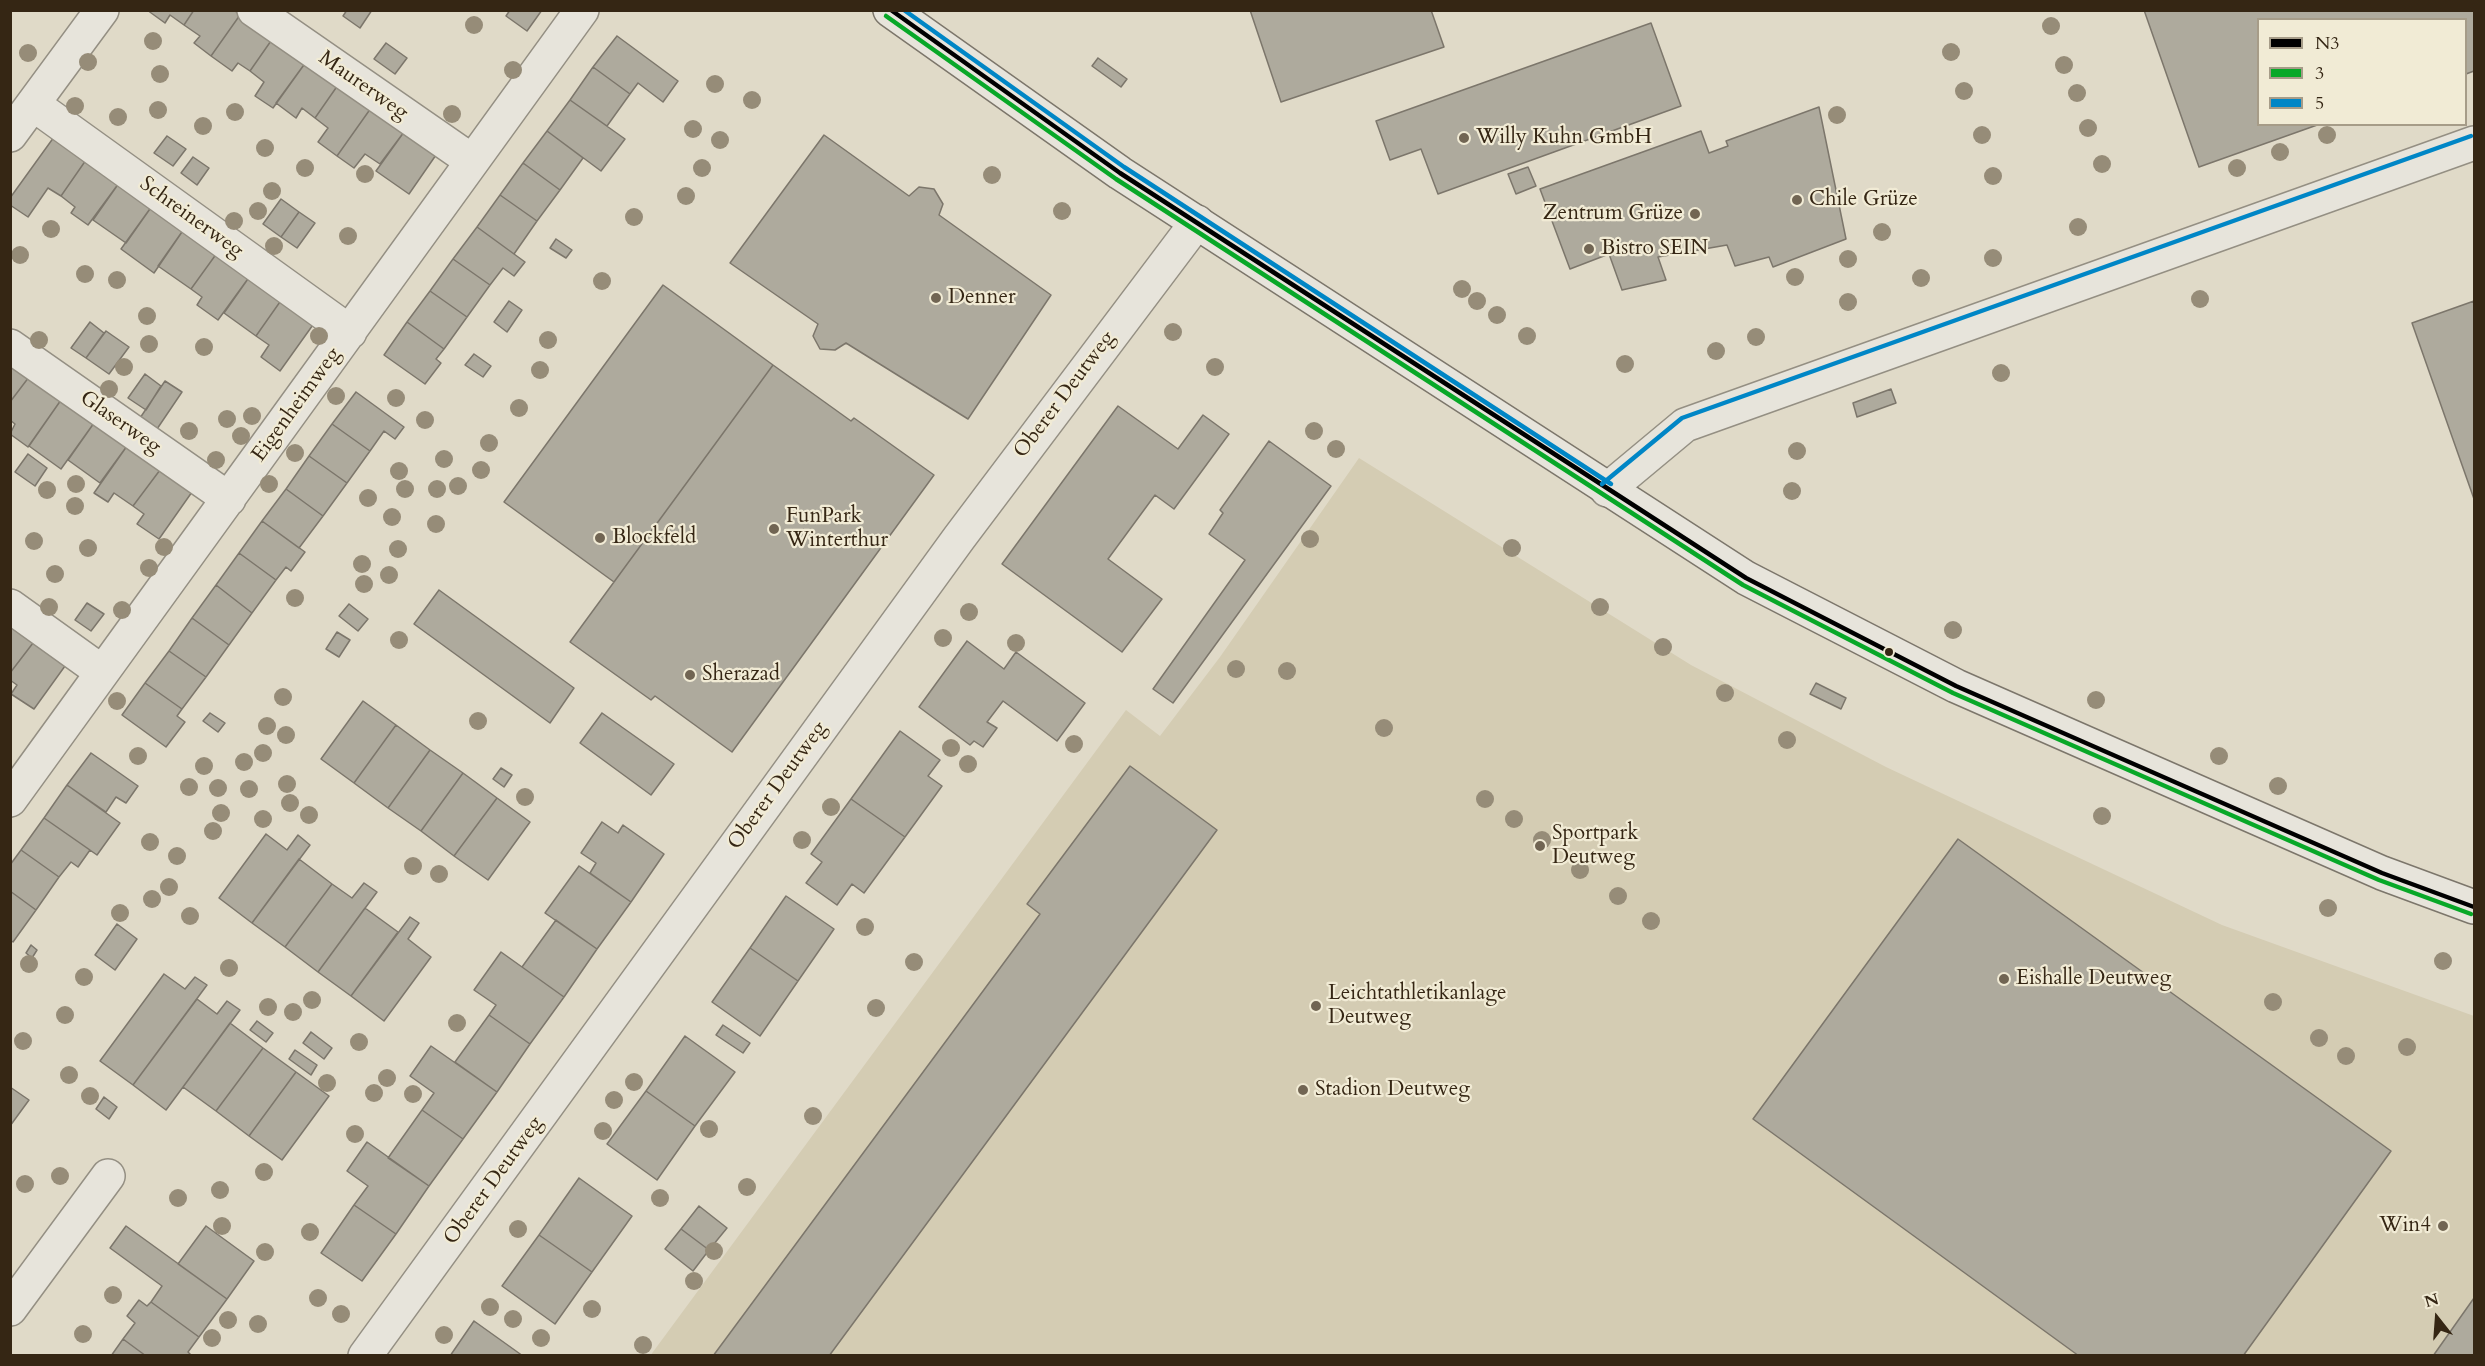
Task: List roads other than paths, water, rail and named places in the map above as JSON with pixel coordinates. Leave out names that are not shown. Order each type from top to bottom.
[{"type":"street","points":[[10,135],[102,10]]},
{"type":"street","name":"Maurerweg","points":[[254,10],[472,161]]},
{"type":"street","name":"Eigenheimweg","points":[[10,800],[582,10]]},
{"type":"street","points":[[890,10],[1120,173],[1746,578],[1956,686],[2382,873],[2475,907]]},
{"type":"street","name":"Schreinerweg","points":[[33,104],[350,332]]},
{"type":"street","points":[[1607,489],[1685,425],[2475,143]]},
{"type":"street","name":"Oberer Deutweg","points":[[365,1356],[980,510],[1197,222]]},
{"type":"street","name":"Glaserweg","points":[[10,346],[229,499]]},
{"type":"street","points":[[10,606],[102,672]]},
{"type":"street","points":[[10,1309],[108,1176]]},
{"type":"place","name":"Willy Kuhn GmbH","points":[[1464,138]]},
{"type":"place","name":"Chile Grüze","points":[[1797,200]]},
{"type":"place","name":"Zentrum Grüze","points":[[1695,214]]},
{"type":"place","name":"Bistro SEIN","points":[[1589,249]]},
{"type":"place","name":"Denner","points":[[936,298]]},
{"type":"place","name":"FunPark Winterthur","points":[[774,529]]},
{"type":"place","name":"Blockfeld","points":[[600,538]]},
{"type":"place","name":"Sherazad","points":[[690,675]]},
{"type":"place","name":"Sportpark Deutweg","points":[[1540,846]]},
{"type":"place","name":"Eishalle Deutweg","points":[[2004,979]]},
{"type":"place","name":"Leichtathletikanlage Deutweg","points":[[1316,1006]]},
{"type":"place","name":"Stadion Deutweg","points":[[1303,1090]]},
{"type":"place","name":"Win4","points":[[2443,1226]]}]
